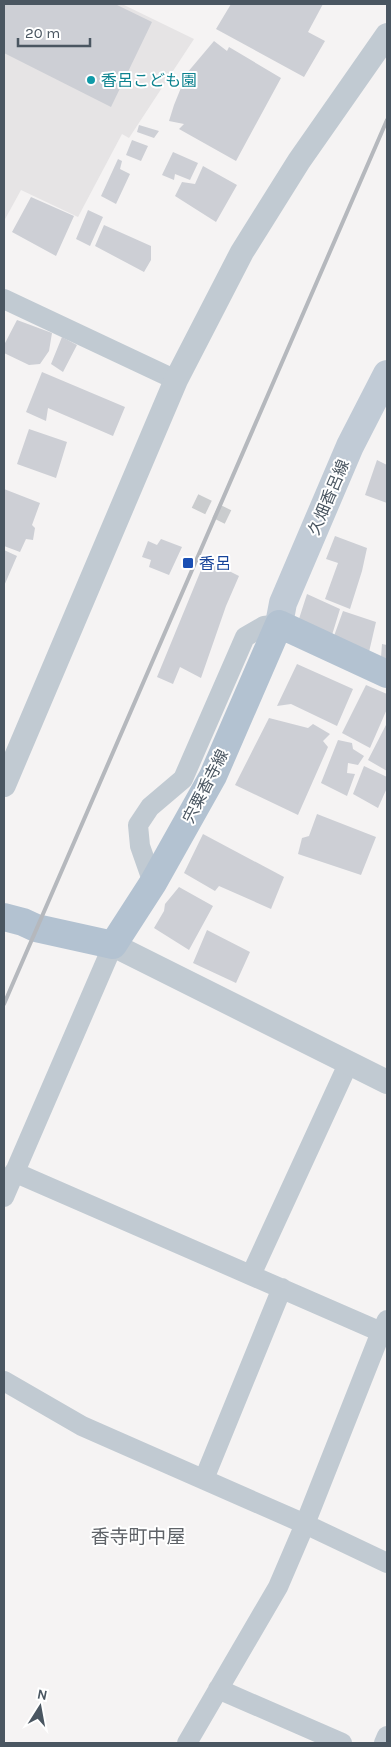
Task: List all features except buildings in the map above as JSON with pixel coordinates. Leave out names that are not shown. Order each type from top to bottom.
[{"type":"main road","name":"久畑香呂線","points":[[279,624],[283,603],[350,446],[387,374]]},
{"type":"main road","points":[[279,624],[387,674]]},
{"type":"main road","name":"宍粟香寺線","points":[[113,945],[153,883],[213,776],[279,624]]},
{"type":"main road","points":[[4,917],[36,928],[113,945]]},
{"type":"street","points":[[4,786],[176,380],[242,252],[299,161],[387,36]]},
{"type":"street","points":[[4,299],[176,380]]},
{"type":"street","points":[[153,883],[140,846],[138,825],[150,807],[183,780],[245,637],[264,626],[279,624]]},
{"type":"street","points":[[4,1198],[113,945],[387,1082]]},
{"type":"street","points":[[251,1275],[349,1062]]},
{"type":"street","points":[[14,1172],[282,1288],[384,1326],[278,1587],[187,1743]]},
{"type":"street","points":[[204,1479],[282,1288]]},
{"type":"street","points":[[4,1381],[82,1426],[305,1524],[387,1563]]},
{"type":"street","points":[[218,1689],[342,1743]]},
{"type":"street","points":[[384,1743],[387,1736]]},
{"type":"shaded area","points":[[4,4],[122,4],[194,39],[129,138],[122,134],[78,217],[21,190],[4,221]]},
{"type":"tunnel","points":[[195,501],[228,517]]},
{"type":"railway","points":[[4,1004],[387,120]]},
{"type":"place","name":"香呂こども園","points":[[91,80]]},
{"type":"place","name":"香呂","points":[[188,563]]},
{"type":"district","name":"香寺町中屋","points":[[138,1536]]}]
